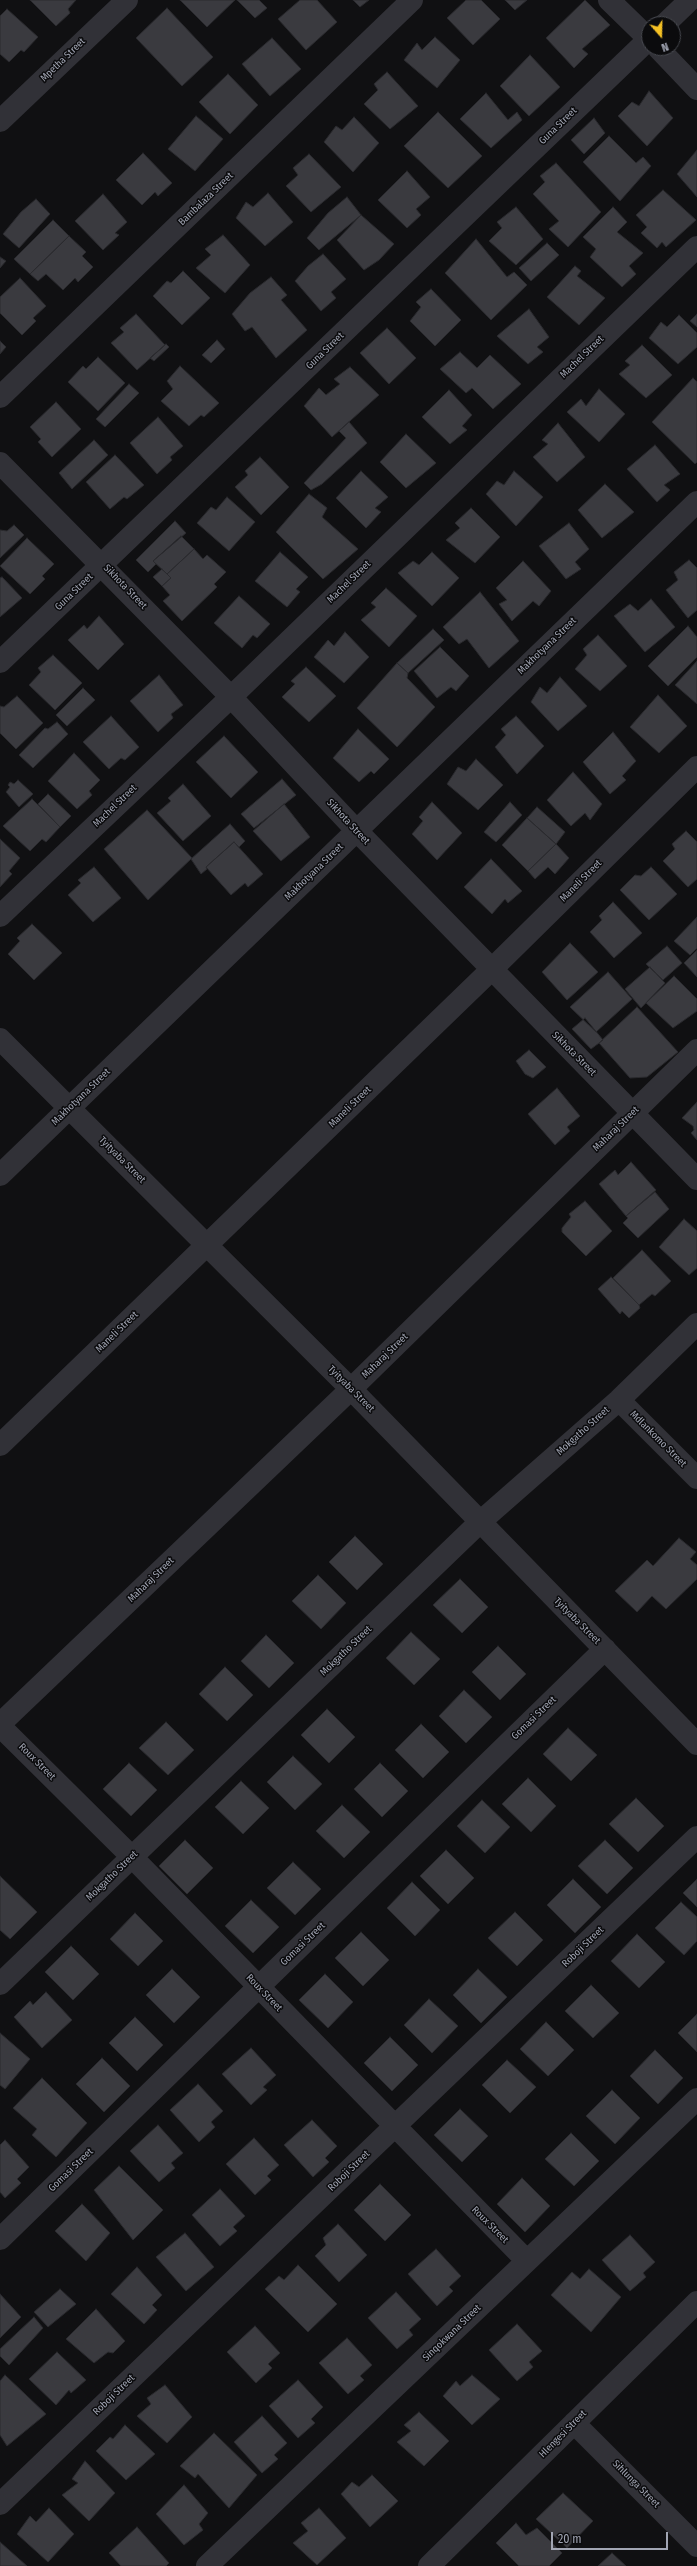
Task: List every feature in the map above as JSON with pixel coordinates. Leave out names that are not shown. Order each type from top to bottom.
[{"type":"street","name":"Mpetha Street","points":[[0,121],[127,0]]},
{"type":"street","name":"Bambalaza Street","points":[[0,397],[412,0]]},
{"type":"street","points":[[609,0],[641,31]]},
{"type":"street","points":[[673,16],[690,0]]},
{"type":"street","name":"Guna Street","points":[[0,662],[641,47]]},
{"type":"street","points":[[666,56],[697,89]]},
{"type":"street","name":"Machel Street","points":[[0,916],[231,697],[697,246]]},
{"type":"street","name":"Sikhota Street","points":[[0,463],[102,564],[491,970],[697,1179]]},
{"type":"street","name":"Makhotyana Street","points":[[0,1175],[697,502]]},
{"type":"street","name":"Maneli Street","points":[[0,1445],[491,970],[697,767]]},
{"type":"street","name":"Tyityaba Street","points":[[0,1038],[352,1389],[697,1744]]},
{"type":"street","name":"Maharaj Street","points":[[0,1725],[352,1389],[697,1050]]},
{"type":"street","name":"Mokgatho Street","points":[[0,1984],[480,1522],[619,1400],[697,1324]]},
{"type":"street","name":"Mdlankomo Street","points":[[619,1400],[697,1478]]},
{"type":"street","name":"Gomasi Street","points":[[0,2239],[605,1649]]},
{"type":"street","name":"Roux Street","points":[[0,1725],[132,1857],[394,2128],[527,2261]]},
{"type":"street","name":"Roboji Street","points":[[0,2504],[697,1837]]},
{"type":"street","name":"Sinqokwana Street","points":[[207,2566],[527,2261],[693,2111]]},
{"type":"street","name":"Hlengesi Street","points":[[429,2566],[697,2302]]},
{"type":"street","name":"Sihlunga Street","points":[[574,2423],[697,2546]]},
{"type":"building","points":[[30,0],[76,0],[68,9],[70,13],[56,26]]},
{"type":"building","points":[[180,0],[235,0],[207,27]]},
{"type":"building","points":[[237,0],[259,0],[267,8],[255,18]]},
{"type":"building","points":[[300,0],[317,0],[337,22],[306,50],[278,19]]},
{"type":"building","points":[[353,0],[369,0],[360,7]]},
{"type":"building","points":[[466,0],[481,0],[500,19],[473,45],[447,18]]},
{"type":"building","points":[[505,0],[527,0],[515,10]]},
{"type":"building","points":[[585,0],[610,25],[582,49],[588,54],[574,68],[546,38]]},
{"type":"building","points":[[167,8],[213,57],[182,86],[136,38]]},
{"type":"building","points":[[7,9],[38,37],[24,52],[21,50],[9,62],[0,54],[0,16]]},
{"type":"building","points":[[435,37],[460,60],[437,88],[404,60],[417,43],[422,50]]},
{"type":"building","points":[[272,38],[301,69],[270,96],[242,64]]},
{"type":"building","points":[[530,55],[560,87],[529,116],[500,86]]},
{"type":"building","points":[[387,72],[418,106],[390,129],[364,104],[378,90],[374,84]]},
{"type":"building","points":[[228,74],[258,105],[230,134],[199,102]]},
{"type":"building","points":[[649,91],[673,118],[647,146],[618,116],[632,102],[639,106]]},
{"type":"building","points":[[486,93],[508,120],[517,112],[522,120],[491,148],[460,119]]},
{"type":"building","points":[[438,112],[482,156],[448,188],[404,146]]},
{"type":"building","points":[[196,116],[223,139],[195,171],[168,149]]},
{"type":"building","points":[[354,117],[379,143],[353,172],[324,142],[336,126],[342,130]]},
{"type":"building","points":[[594,118],[605,133],[584,154],[571,140]]},
{"type":"building","points":[[609,136],[636,163],[643,157],[651,166],[620,201],[583,162]]},
{"type":"building","points":[[697,150],[697,197],[677,174]]},
{"type":"building","points":[[143,153],[172,183],[158,196],[155,192],[142,205],[116,180]]},
{"type":"building","points":[[309,154],[341,187],[311,212],[286,186],[298,175],[293,168]]},
{"type":"building","points":[[556,163],[601,212],[568,247],[549,229],[559,221],[533,194],[545,182],[540,176]]},
{"type":"building","points":[[407,171],[430,197],[416,209],[421,215],[407,228],[378,200]]},
{"type":"building","points":[[663,190],[696,220],[666,247],[662,242],[657,248],[641,233],[647,227],[636,215]]},
{"type":"building","points":[[268,193],[293,222],[265,246],[236,218],[246,202],[253,207]]},
{"type":"building","points":[[103,194],[127,222],[115,233],[119,235],[103,250],[75,221]]},
{"type":"building","points":[[347,197],[361,215],[319,250],[307,238],[328,213]]},
{"type":"building","points":[[36,199],[50,214],[19,248],[3,234],[21,212]]},
{"type":"building","points":[[516,207],[543,239],[516,265],[489,241],[502,228],[497,222]]},
{"type":"building","points":[[613,207],[627,222],[617,232],[643,253],[629,266],[636,274],[622,287],[590,257],[596,249],[583,237]]},
{"type":"building","points":[[361,215],[394,244],[379,260],[364,270],[337,240]]},
{"type":"building","points":[[53,220],[69,236],[30,274],[14,259]]},
{"type":"building","points":[[223,235],[250,265],[225,293],[196,268],[211,255],[205,249]]},
{"type":"building","points":[[69,236],[86,252],[82,256],[93,267],[78,282],[75,278],[63,290],[46,274],[38,281],[30,274]]},
{"type":"building","points":[[476,239],[507,277],[514,272],[527,285],[491,320],[445,273]]},
{"type":"building","points":[[547,243],[559,255],[531,281],[519,268]]},
{"type":"building","points":[[323,254],[346,279],[331,292],[336,298],[321,311],[295,281],[308,266]]},
{"type":"building","points":[[0,257],[6,261],[0,268]]},
{"type":"building","points":[[575,266],[581,271],[577,276],[605,298],[579,325],[547,297]]},
{"type":"building","points":[[183,271],[210,298],[182,325],[153,296],[167,281],[171,283]]},
{"type":"building","points":[[271,277],[287,295],[281,300],[307,330],[276,358],[252,327],[245,331],[232,314],[250,293]]},
{"type":"building","points":[[20,278],[46,306],[33,318],[36,321],[22,335],[0,313],[0,297]]},
{"type":"building","points":[[431,289],[461,320],[435,346],[410,321],[421,307],[416,302]]},
{"type":"building","points":[[529,309],[549,337],[537,347],[543,352],[528,364],[497,336]]},
{"type":"building","points":[[136,314],[165,345],[137,370],[111,343],[124,332],[120,328]]},
{"type":"building","points":[[697,314],[697,327],[690,321]]},
{"type":"building","points":[[679,315],[697,333],[697,347],[678,364],[649,338],[661,322],[667,327]]},
{"type":"building","points":[[387,328],[416,358],[389,384],[360,353]]},
{"type":"building","points":[[217,340],[225,349],[211,363],[202,355]]},
{"type":"building","points":[[0,341],[6,347],[0,354]]},
{"type":"building","points":[[166,344],[169,347],[154,361],[150,358]]},
{"type":"building","points":[[642,345],[672,375],[646,398],[619,374],[630,365],[625,361]]},
{"type":"building","points":[[460,352],[477,368],[490,355],[521,384],[493,409],[472,388],[466,393],[440,369]]},
{"type":"building","points":[[98,357],[125,383],[98,411],[68,382],[83,366],[86,369]]},
{"type":"building","points":[[180,366],[219,403],[204,417],[201,415],[189,426],[161,401],[173,389],[167,381]]},
{"type":"building","points":[[350,367],[379,395],[332,437],[304,406],[319,388],[326,395],[340,384],[334,379]]},
{"type":"building","points":[[693,378],[697,382],[697,462],[695,464],[652,422]]},
{"type":"building","points":[[129,384],[139,393],[105,427],[96,419]]},
{"type":"building","points":[[599,389],[625,414],[599,442],[567,412],[581,399],[586,406]]},
{"type":"building","points":[[449,390],[472,415],[462,426],[467,430],[450,444],[422,417]]},
{"type":"building","points":[[56,402],[81,429],[52,457],[38,442],[41,439],[30,427]]},
{"type":"building","points":[[158,417],[183,446],[170,457],[172,460],[157,474],[130,443]]},
{"type":"building","points":[[349,422],[367,443],[322,484],[311,490],[304,483],[346,438],[339,431]]},
{"type":"building","points":[[558,423],[585,457],[557,482],[533,457],[548,444],[542,440]]},
{"type":"building","points":[[406,434],[436,463],[406,488],[380,462]]},
{"type":"building","points":[[94,440],[108,455],[72,489],[59,473]]},
{"type":"building","points":[[655,445],[680,474],[664,485],[670,490],[657,502],[627,469]]},
{"type":"building","points":[[115,455],[144,485],[127,499],[124,497],[110,509],[86,482]]},
{"type":"building","points":[[260,457],[289,487],[261,515],[235,487],[248,475],[245,471]]},
{"type":"building","points":[[361,471],[388,497],[375,508],[381,512],[366,528],[336,498]]},
{"type":"building","points":[[514,471],[543,497],[516,526],[486,494],[497,481],[504,485]]},
{"type":"building","points":[[605,484],[634,512],[602,538],[578,510]]},
{"type":"building","points":[[309,494],[327,508],[322,517],[358,549],[323,579],[276,532]]},
{"type":"building","points":[[227,497],[255,522],[229,551],[197,523],[211,507],[216,510]]},
{"type":"building","points":[[471,508],[500,537],[475,563],[446,540],[460,528],[455,523]]},
{"type":"building","points":[[175,521],[186,533],[153,561],[156,564],[148,572],[136,560]]},
{"type":"building","points":[[569,523],[589,549],[575,562],[581,569],[566,579],[539,546]]},
{"type":"building","points":[[14,525],[24,535],[0,558],[0,530],[7,531]]},
{"type":"building","points":[[181,536],[194,549],[167,574],[153,561]]},
{"type":"building","points":[[27,538],[54,564],[42,576],[45,579],[30,594],[0,566]]},
{"type":"building","points":[[194,549],[203,559],[207,555],[226,572],[214,584],[217,587],[182,621],[163,601],[170,595],[162,586],[171,578],[167,574]]},
{"type":"building","points":[[280,552],[308,577],[296,589],[300,592],[287,607],[255,581]]},
{"type":"building","points":[[432,552],[459,578],[432,606],[398,573],[413,561],[419,565]]},
{"type":"building","points":[[689,560],[697,568],[697,610],[688,618],[666,590],[678,580],[674,572]]},
{"type":"building","points":[[523,561],[551,591],[539,606],[533,601],[512,621],[499,604],[507,600],[496,588]]},
{"type":"building","points":[[162,569],[171,578],[162,586],[153,577]]},
{"type":"building","points":[[2,577],[22,598],[0,617],[0,578]]},
{"type":"building","points":[[386,588],[417,616],[389,647],[361,620],[376,607],[371,603]]},
{"type":"building","points":[[480,592],[519,641],[489,668],[467,639],[459,644],[443,627]]},
{"type":"building","points":[[239,596],[270,624],[257,638],[253,635],[242,648],[214,623]]},
{"type":"building","points":[[651,599],[675,627],[645,652],[614,616],[630,604],[638,611]]},
{"type":"building","points":[[99,616],[124,644],[98,670],[68,640],[84,625],[87,629]]},
{"type":"building","points":[[688,626],[697,637],[697,657],[668,686],[648,666]]},
{"type":"building","points":[[433,629],[444,640],[408,673],[397,663]]},
{"type":"building","points":[[345,632],[369,657],[344,683],[314,657],[328,640],[334,646]]},
{"type":"building","points":[[598,635],[627,666],[600,691],[575,669],[587,655],[583,649]]},
{"type":"building","points":[[440,647],[469,676],[456,691],[451,687],[437,698],[414,671]]},
{"type":"building","points":[[53,655],[82,683],[55,710],[29,685],[41,672],[38,668]]},
{"type":"building","points":[[697,661],[697,704],[675,685]]},
{"type":"building","points":[[397,663],[408,673],[407,678],[435,707],[397,747],[357,708]]},
{"type":"building","points":[[306,667],[336,696],[309,722],[282,697],[295,684],[291,681]]},
{"type":"building","points":[[159,675],[183,705],[171,714],[173,718],[158,732],[130,701]]},
{"type":"building","points":[[560,677],[587,706],[558,731],[531,702],[540,687],[547,693]]},
{"type":"building","points":[[83,688],[95,700],[67,726],[56,715]]},
{"type":"building","points":[[658,695],[687,726],[659,753],[630,727]]},
{"type":"building","points":[[17,696],[43,723],[16,749],[0,733],[0,706],[4,707]]},
{"type":"building","points":[[111,716],[139,747],[125,760],[121,758],[109,769],[83,742]]},
{"type":"building","points":[[516,716],[544,746],[517,774],[495,747],[506,735],[501,729]]},
{"type":"building","points":[[57,722],[68,734],[33,768],[19,755],[45,728],[48,729]]},
{"type":"building","points":[[358,729],[389,759],[374,774],[371,771],[359,782],[333,758]]},
{"type":"building","points":[[613,732],[636,761],[622,776],[626,780],[610,794],[583,762]]},
{"type":"building","points":[[224,736],[258,772],[231,798],[196,762]]},
{"type":"building","points":[[74,753],[100,780],[89,791],[92,795],[77,809],[48,781]]},
{"type":"building","points":[[476,759],[503,785],[478,810],[447,784],[458,767],[466,771]]},
{"type":"building","points":[[573,772],[602,804],[590,820],[585,813],[571,826],[547,800]]},
{"type":"building","points":[[282,779],[296,795],[254,828],[241,814]]},
{"type":"building","points":[[18,780],[33,794],[19,807],[6,792],[10,787],[8,785],[10,782],[14,784]]},
{"type":"building","points":[[183,784],[211,816],[183,841],[157,813],[171,801],[168,798]]},
{"type":"building","points":[[48,794],[71,816],[60,827],[38,804]]},
{"type":"building","points":[[32,799],[60,827],[46,842],[42,839],[30,851],[3,826]]},
{"type":"building","points":[[432,802],[462,833],[437,860],[412,834],[423,821],[419,817]]},
{"type":"building","points":[[510,802],[522,815],[496,842],[484,832]]},
{"type":"building","points":[[284,804],[310,837],[281,861],[253,831]]},
{"type":"building","points":[[537,807],[565,832],[556,844],[527,818]]},
{"type":"building","points":[[147,810],[192,858],[148,900],[104,849]]},
{"type":"building","points":[[527,818],[556,844],[528,871],[502,845]]},
{"type":"building","points":[[230,824],[245,841],[239,847],[234,842],[206,867],[207,869],[201,874],[191,859]]},
{"type":"building","points":[[686,831],[697,842],[697,879],[688,887],[663,861],[675,849],[672,844]]},
{"type":"building","points":[[0,839],[20,858],[9,871],[12,874],[0,887]]},
{"type":"building","points":[[234,842],[263,874],[248,887],[245,883],[231,895],[206,867]]},
{"type":"building","points":[[556,844],[569,858],[555,874],[548,867],[535,879],[528,871]]},
{"type":"building","points":[[491,859],[522,891],[508,903],[505,899],[492,914],[464,887]]},
{"type":"building","points":[[94,867],[121,898],[93,922],[68,895],[81,883],[78,880]]},
{"type":"building","points":[[651,867],[677,894],[649,920],[620,890],[635,875],[641,876]]},
{"type":"building","points":[[613,902],[642,933],[614,958],[590,932],[602,920],[599,916]]},
{"type":"building","points":[[697,917],[697,948],[690,955],[674,941]]},
{"type":"building","points":[[32,924],[62,953],[34,980],[8,954],[20,941],[17,938]]},
{"type":"building","points":[[570,943],[598,972],[567,1000],[542,972]]},
{"type":"building","points":[[667,946],[682,963],[663,980],[646,964]]},
{"type":"building","points":[[697,950],[697,977],[684,963]]},
{"type":"building","points":[[650,967],[665,983],[641,1008],[625,989]]},
{"type":"building","points":[[608,972],[632,999],[596,1032],[570,1007]]},
{"type":"building","points":[[674,976],[697,999],[697,1011],[673,1028],[646,1003]]},
{"type":"building","points":[[637,1007],[678,1052],[647,1077],[630,1078],[599,1043]]},
{"type":"building","points":[[585,1018],[603,1040],[591,1049],[572,1029]]},
{"type":"building","points":[[529,1050],[546,1067],[533,1078],[525,1074],[516,1061]]},
{"type":"building","points":[[557,1088],[580,1116],[567,1127],[570,1131],[555,1145],[528,1114]]},
{"type":"building","points":[[697,1102],[697,1140],[691,1133],[694,1130],[693,1126],[682,1118]]},
{"type":"building","points":[[631,1162],[656,1190],[626,1216],[599,1184],[615,1170],[618,1175]]},
{"type":"building","points":[[655,1192],[669,1209],[638,1238],[623,1223],[628,1218],[626,1216]]},
{"type":"building","points":[[585,1201],[612,1231],[586,1256],[562,1232],[562,1228],[571,1217],[569,1214]]},
{"type":"building","points":[[684,1219],[697,1231],[697,1268],[689,1275],[659,1247]]},
{"type":"building","points":[[642,1250],[671,1281],[655,1296],[652,1294],[639,1305],[613,1278]]},
{"type":"building","points":[[611,1277],[639,1305],[640,1308],[629,1318],[622,1311],[620,1314],[598,1289]]},
{"type":"building","points":[[355,1536],[383,1564],[357,1590],[329,1562]]},
{"type":"building","points":[[679,1538],[696,1552],[690,1559],[697,1565],[697,1579],[666,1609],[652,1596],[637,1612],[615,1591],[647,1560],[653,1566]]},
{"type":"building","points":[[318,1575],[346,1603],[321,1629],[292,1601]]},
{"type":"building","points":[[460,1579],[488,1607],[462,1633],[433,1605]]},
{"type":"building","points":[[411,1632],[440,1659],[414,1685],[386,1658]]},
{"type":"building","points":[[266,1635],[294,1663],[269,1688],[241,1661]]},
{"type":"building","points":[[498,1646],[526,1674],[500,1700],[472,1672]]},
{"type":"building","points":[[225,1667],[253,1695],[227,1721],[199,1694]]},
{"type":"building","points":[[464,1690],[492,1717],[466,1743],[439,1716]]},
{"type":"building","points":[[327,1709],[355,1737],[329,1763],[301,1735]]},
{"type":"building","points":[[166,1722],[194,1750],[168,1775],[139,1748]]},
{"type":"building","points":[[421,1724],[449,1752],[423,1778],[395,1750]]},
{"type":"building","points":[[568,1728],[597,1755],[571,1781],[543,1754]]},
{"type":"building","points":[[293,1756],[322,1784],[295,1810],[267,1782]]},
{"type":"building","points":[[129,1763],[157,1790],[131,1816],[103,1789]]},
{"type":"building","points":[[380,1763],[408,1791],[382,1817],[354,1789]]},
{"type":"building","points":[[528,1778],[556,1806],[531,1832],[502,1804]]},
{"type":"building","points":[[241,1781],[269,1808],[243,1834],[215,1807]]},
{"type":"building","points":[[636,1798],[664,1826],[638,1852],[609,1824]]},
{"type":"building","points":[[482,1800],[510,1827],[485,1853],[457,1826]]},
{"type":"building","points":[[342,1805],[370,1832],[344,1858],[316,1831]]},
{"type":"building","points":[[185,1840],[213,1868],[187,1894],[159,1866]]},
{"type":"building","points":[[605,1840],[633,1868],[607,1894],[578,1866]]},
{"type":"building","points":[[446,1850],[474,1878],[448,1904],[420,1876]]},
{"type":"building","points":[[293,1862],[321,1889],[295,1915],[267,1888]]},
{"type":"building","points":[[0,1876],[37,1912],[10,1939],[0,1930]]},
{"type":"building","points":[[573,1879],[601,1907],[575,1933],[547,1905]]},
{"type":"building","points":[[697,1879],[697,1907],[683,1893]]},
{"type":"building","points":[[412,1882],[440,1910],[415,1936],[387,1908]]},
{"type":"building","points":[[251,1900],[279,1927],[253,1953],[225,1926]]},
{"type":"building","points":[[681,1902],[697,1917],[697,1941],[684,1955],[655,1928]]},
{"type":"building","points":[[515,1912],[543,1940],[517,1966],[488,1938]]},
{"type":"building","points":[[135,1913],[163,1941],[138,1966],[110,1939]]},
{"type":"building","points":[[361,1932],[389,1960],[363,1986],[335,1958]]},
{"type":"building","points":[[637,1934],[665,1962],[639,1988],[611,1961]]},
{"type":"building","points":[[71,1946],[99,1974],[73,2000],[45,1972]]},
{"type":"building","points":[[172,1969],[200,1997],[174,2023],[146,1995]]},
{"type":"building","points":[[478,1969],[507,1997],[481,2023],[453,1995]]},
{"type":"building","points":[[325,1974],[353,2002],[328,2028],[299,2000]]},
{"type":"building","points":[[591,1985],[619,2013],[593,2038],[565,2011]]},
{"type":"building","points":[[46,1992],[72,2020],[42,2048],[14,2017],[30,2001],[33,2005]]},
{"type":"building","points":[[429,1999],[458,2026],[432,2053],[404,2025]]},
{"type":"building","points":[[697,2014],[697,2052],[678,2033]]},
{"type":"building","points":[[135,2017],[163,2045],[137,2071],[109,2043]]},
{"type":"building","points":[[546,2022],[574,2050],[548,2076],[520,2049]]},
{"type":"building","points":[[0,2033],[30,2059],[5,2089],[0,2085]]},
{"type":"building","points":[[390,2037],[418,2065],[392,2091],[364,2063]]},
{"type":"building","points":[[251,2048],[276,2075],[263,2087],[267,2090],[251,2105],[222,2074]]},
{"type":"building","points":[[655,2050],[683,2078],[658,2104],[630,2076]]},
{"type":"building","points":[[102,2058],[130,2086],[104,2112],[76,2084]]},
{"type":"building","points":[[507,2060],[536,2087],[510,2113],[482,2085]]},
{"type":"building","points":[[42,2078],[87,2123],[56,2157],[32,2135],[37,2129],[13,2108]]},
{"type":"building","points":[[198,2084],[223,2111],[211,2122],[215,2127],[199,2142],[170,2110]]},
{"type":"building","points":[[612,2090],[640,2118],[615,2144],[586,2116]]},
{"type":"building","points":[[460,2109],[488,2136],[462,2162],[434,2135]]},
{"type":"building","points":[[312,2120],[337,2146],[325,2158],[329,2162],[313,2177],[284,2145]]},
{"type":"building","points":[[158,2125],[183,2153],[171,2163],[175,2168],[159,2182],[130,2151]]},
{"type":"building","points":[[571,2133],[599,2161],[574,2186],[545,2159]]},
{"type":"building","points":[[254,2138],[279,2165],[267,2176],[271,2180],[255,2195],[226,2164]]},
{"type":"building","points":[[5,2140],[29,2167],[17,2179],[21,2183],[5,2198],[0,2192],[0,2145]]},
{"type":"building","points":[[119,2166],[163,2210],[133,2240],[94,2190]]},
{"type":"building","points":[[522,2178],[550,2206],[525,2232],[497,2204]]},
{"type":"building","points":[[380,2184],[411,2215],[385,2241],[354,2210]]},
{"type":"building","points":[[220,2189],[245,2216],[233,2227],[237,2231],[220,2246],[192,2215]]},
{"type":"building","points":[[82,2204],[110,2233],[86,2261],[55,2231]]},
{"type":"building","points":[[338,2224],[367,2255],[339,2282],[315,2256],[326,2245],[323,2238]]},
{"type":"building","points":[[185,2233],[214,2267],[186,2291],[156,2257]]},
{"type":"building","points":[[630,2235],[655,2262],[643,2273],[646,2277],[630,2291],[602,2260]]},
{"type":"building","points":[[436,2249],[461,2276],[449,2287],[453,2291],[437,2306],[408,2274]]},
{"type":"building","points":[[298,2265],[337,2304],[308,2332],[265,2289],[279,2276],[284,2280]]},
{"type":"building","points":[[137,2267],[162,2295],[152,2305],[157,2310],[144,2324],[111,2294]]},
{"type":"building","points":[[589,2269],[621,2297],[591,2332],[551,2295],[572,2272],[580,2279]]},
{"type":"building","points":[[60,2289],[76,2304],[48,2327],[34,2312]]},
{"type":"building","points":[[396,2292],[421,2319],[409,2330],[413,2335],[397,2349],[368,2318]]},
{"type":"building","points":[[0,2294],[21,2317],[0,2338]]},
{"type":"building","points":[[96,2309],[125,2341],[113,2353],[108,2352],[94,2363],[66,2339]]},
{"type":"building","points":[[34,2317],[43,2328],[9,2365],[0,2356],[0,2349]]},
{"type":"building","points":[[517,2324],[542,2351],[529,2362],[533,2367],[517,2381],[489,2350]]},
{"type":"building","points":[[255,2326],[280,2353],[268,2364],[272,2368],[256,2383],[227,2352]]},
{"type":"building","points":[[347,2338],[372,2365],[360,2376],[364,2380],[348,2394],[319,2363]]},
{"type":"building","points":[[57,2352],[86,2380],[71,2393],[69,2390],[56,2405],[29,2379]]},
{"type":"building","points":[[5,2375],[46,2414],[7,2446],[0,2435],[0,2381]]},
{"type":"building","points":[[472,2375],[500,2399],[472,2425],[443,2396],[456,2381],[460,2386]]},
{"type":"building","points":[[298,2380],[323,2407],[311,2419],[315,2423],[298,2438],[269,2406]]},
{"type":"building","points":[[165,2385],[192,2417],[167,2443],[137,2416],[151,2404],[147,2398]]},
{"type":"building","points":[[419,2412],[449,2441],[424,2466],[397,2442],[411,2431],[404,2425]]},
{"type":"building","points":[[262,2416],[287,2443],[274,2455],[278,2459],[262,2473],[234,2442]]},
{"type":"building","points":[[125,2425],[155,2454],[126,2480],[96,2451],[110,2437],[113,2439]]},
{"type":"building","points":[[214,2433],[257,2475],[229,2508],[198,2474],[195,2478],[180,2466]]},
{"type":"building","points":[[85,2461],[115,2493],[89,2521],[62,2495],[78,2483],[72,2479]]},
{"type":"building","points":[[372,2475],[398,2501],[370,2527],[341,2494],[352,2482],[359,2487]]},
{"type":"building","points":[[184,2485],[208,2513],[199,2524],[203,2530],[184,2545],[156,2514]]},
{"type":"building","points":[[563,2493],[593,2521],[567,2548],[536,2519]]},
{"type":"building","points":[[49,2508],[74,2534],[48,2562],[17,2534],[30,2516],[36,2522]]},
{"type":"building","points":[[319,2508],[346,2538],[317,2565],[293,2543],[308,2531],[301,2523]]},
{"type":"building","points":[[516,2523],[526,2535],[537,2528],[562,2553],[549,2566],[519,2566],[496,2543]]},
{"type":"building","points":[[137,2527],[169,2563],[166,2566],[121,2566],[109,2553]]},
{"type":"building","points":[[0,2542],[27,2566],[0,2566]]},
{"type":"building","points":[[612,2553],[626,2566],[598,2566]]}]
